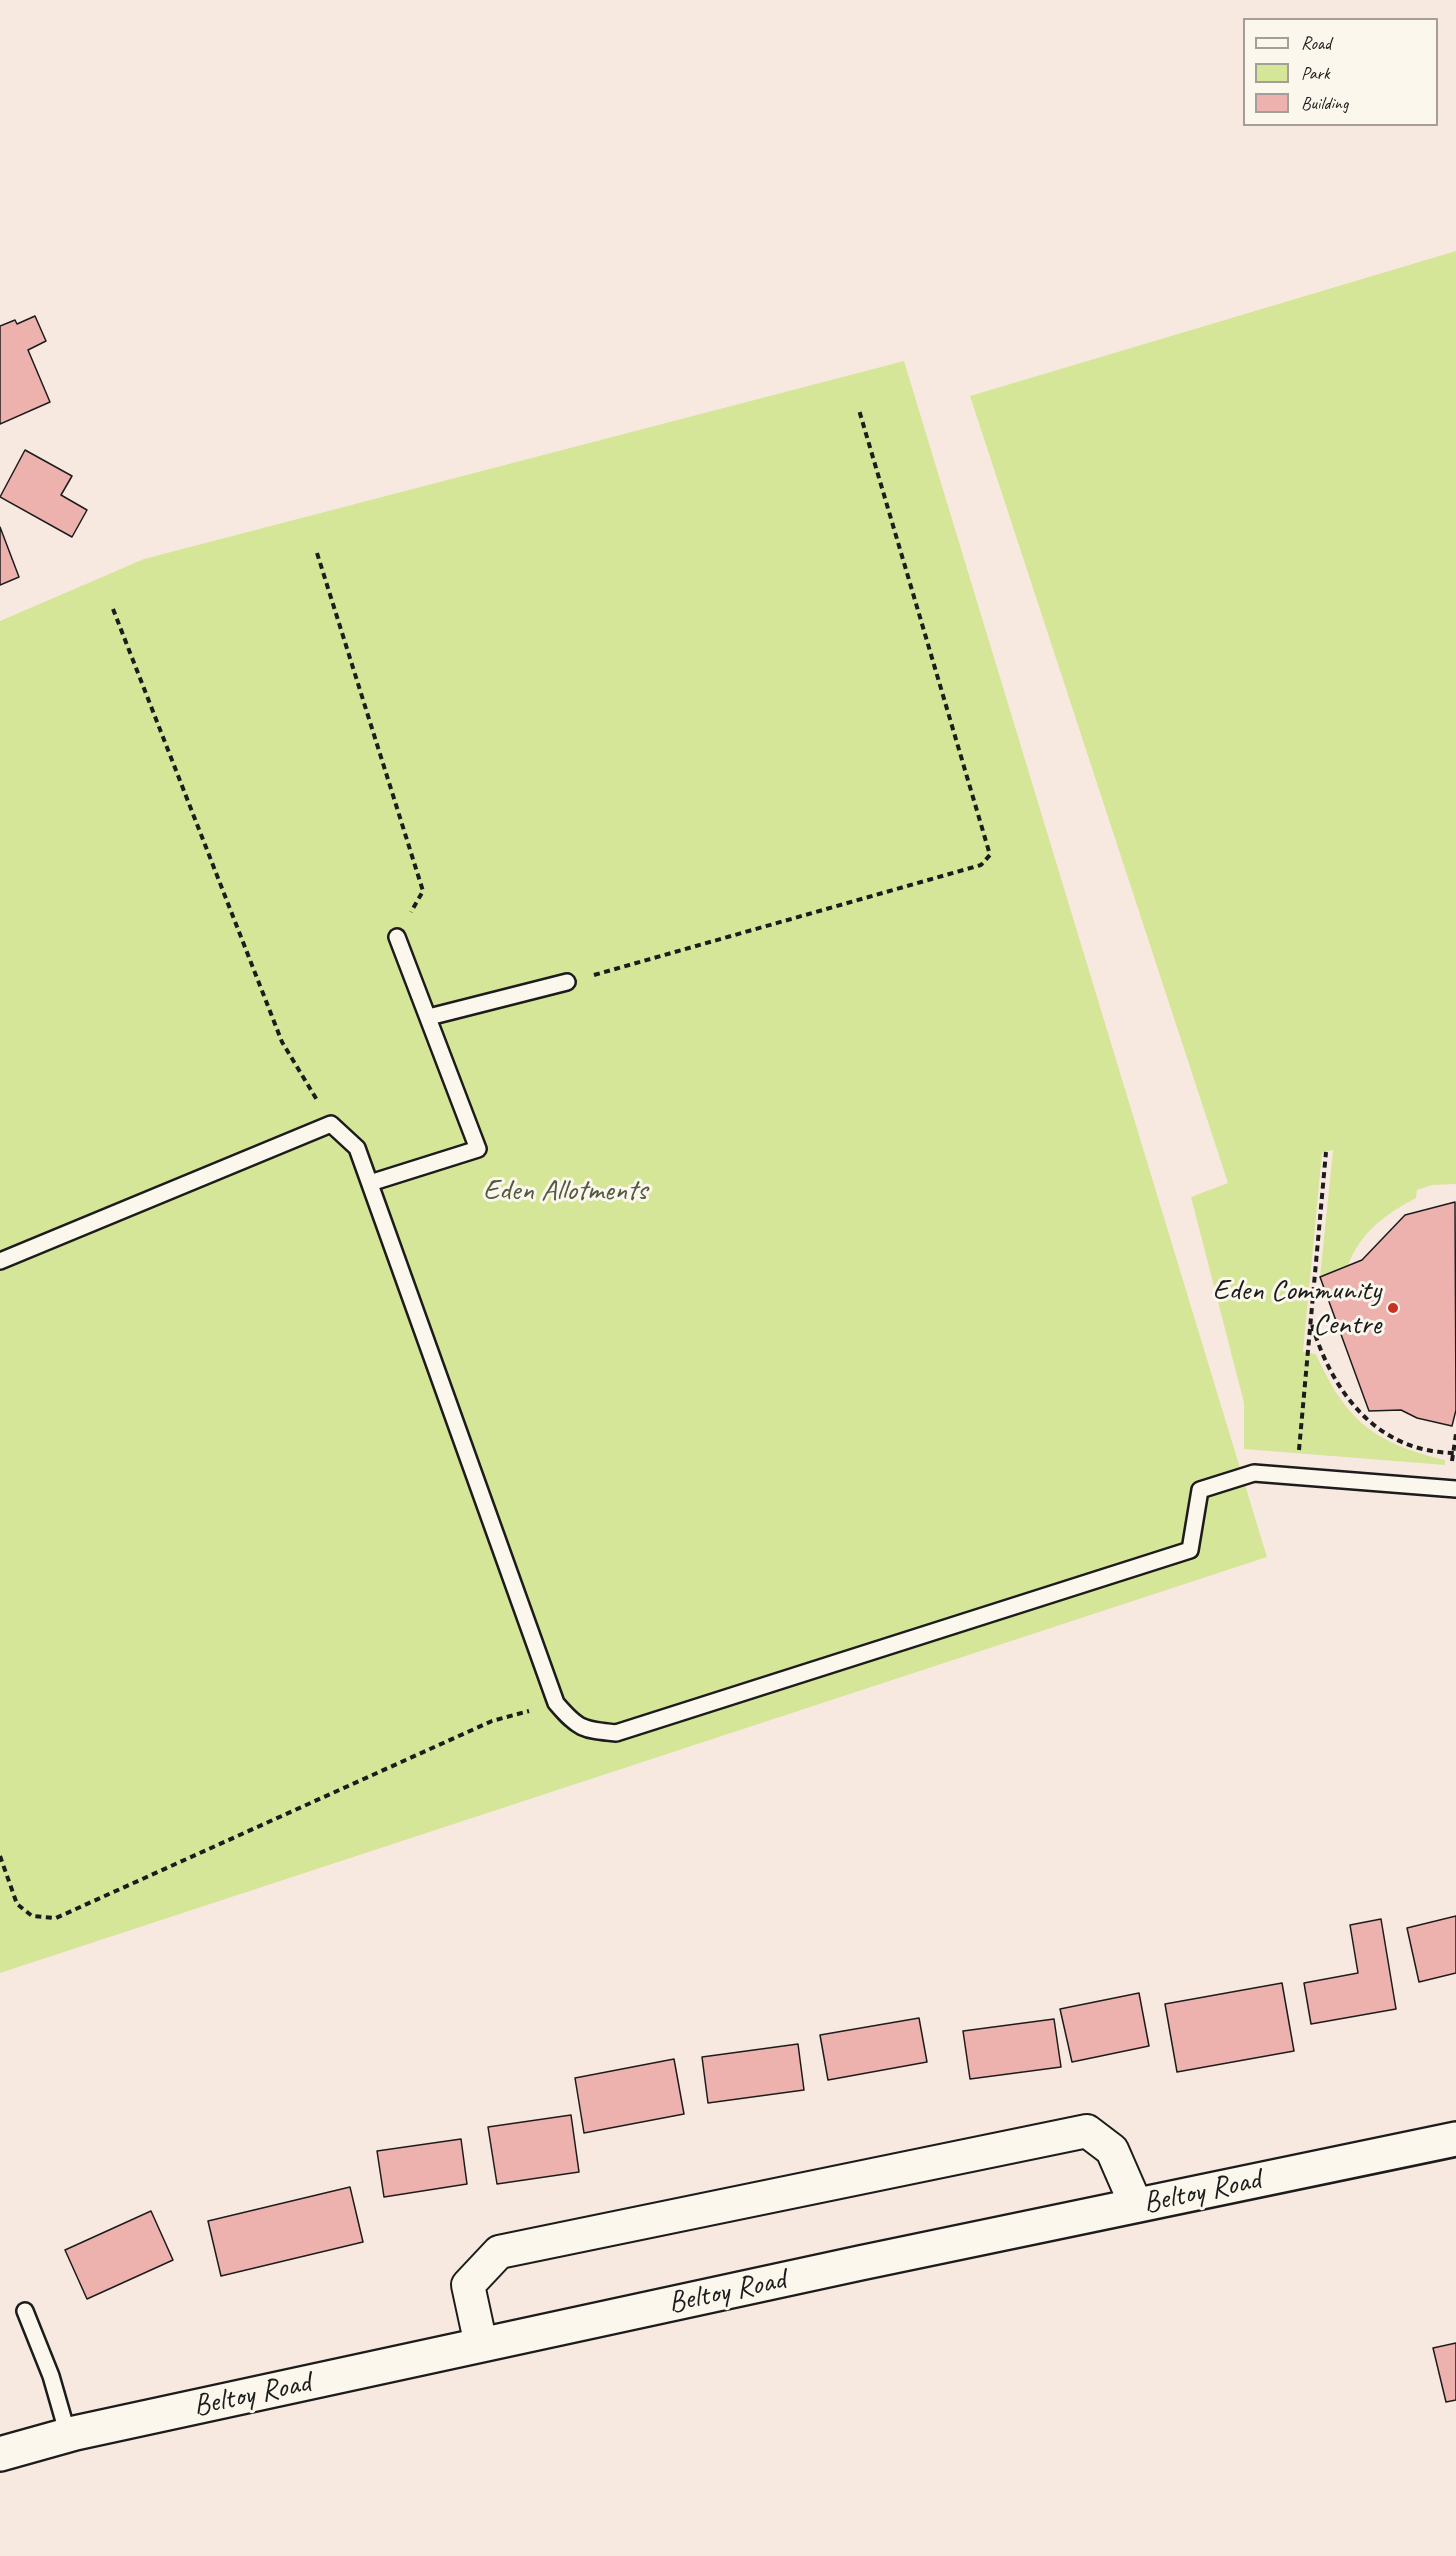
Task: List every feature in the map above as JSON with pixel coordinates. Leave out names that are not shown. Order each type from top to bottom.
[{"type":"main road","name":"Beltoy Road","points":[[0,2454],[68,2434],[1136,2205],[1456,2139]]},
{"type":"street","points":[[481,2345],[468,2285],[499,2252],[1087,2131],[1112,2150],[1136,2205]]},
{"type":"lane","points":[[370,1183],[478,1149],[397,937]]},
{"type":"lane","points":[[429,1017],[567,982]]},
{"type":"lane","points":[[0,1261],[331,1124],[357,1148],[556,1703],[569,1719],[586,1731],[616,1733],[1190,1550],[1200,1490],[1254,1473],[1456,1489]]},
{"type":"lane","points":[[25,2311],[51,2376],[68,2434]]},
{"type":"path","points":[[567,982],[981,865],[990,855],[859,410]]},
{"type":"path","points":[[317,553],[423,891],[397,937]]},
{"type":"path","points":[[113,609],[282,1042],[331,1124]]},
{"type":"path","points":[[1297,1475],[1326,1152]]},
{"type":"path","points":[[1311,1321],[1330,1372],[1342,1393],[1358,1412],[1377,1427],[1412,1445],[1454,1453],[1456,1434]]},
{"type":"path","points":[[0,1856],[17,1904],[32,1916],[56,1918],[492,1721],[556,1703]]},
{"type":"green space","points":[[1456,251],[1456,1184],[1432,1185],[1417,1190],[1416,1198],[1375,1225],[1359,1243],[1348,1266],[1320,1277],[1333,1150],[1322,1153],[1303,1352],[1316,1354],[1339,1396],[1365,1426],[1399,1446],[1445,1460],[1445,1465],[1244,1449],[1244,1403],[1191,1197],[1228,1183],[970,396]]},
{"type":"green space","name":"Eden Allotments","points":[[904,361],[1267,1557],[0,1973],[0,621],[144,559]]},
{"type":"building","points":[[35,316],[46,341],[28,350],[50,402],[0,424],[0,326],[15,320],[17,324]]},
{"type":"building","points":[[25,450],[72,476],[61,495],[87,510],[72,537],[0,497]]},
{"type":"building","points":[[0,527],[19,577],[0,585]]},
{"type":"building","name":"Eden Community Centre","points":[[1455,1202],[1456,1410],[1452,1426],[1417,1418],[1401,1410],[1369,1411],[1320,1277],[1362,1260],[1405,1215]]},
{"type":"building","points":[[1456,1916],[1456,1973],[1419,1982],[1407,1928]]},
{"type":"building","points":[[1381,1919],[1396,2009],[1311,2024],[1304,1983],[1358,1973],[1350,1925]]},
{"type":"building","points":[[1282,1983],[1294,2051],[1177,2072],[1165,2004]]},
{"type":"building","points":[[1139,1993],[1149,2046],[1072,2062],[1060,2009]]},
{"type":"building","points":[[919,2018],[927,2062],[828,2080],[820,2035]]},
{"type":"building","points":[[1054,2019],[1061,2067],[970,2079],[963,2031]]},
{"type":"building","points":[[798,2044],[804,2090],[708,2103],[702,2057]]},
{"type":"building","points":[[674,2059],[684,2114],[584,2133],[575,2078]]},
{"type":"building","points":[[571,2115],[579,2172],[497,2184],[488,2127]]},
{"type":"building","points":[[461,2139],[467,2184],[384,2197],[377,2151]]},
{"type":"building","points":[[350,2187],[363,2242],[221,2276],[208,2221]]},
{"type":"building","points":[[151,2211],[173,2260],[87,2299],[65,2250]]},
{"type":"building","points":[[1456,2343],[1456,2400],[1446,2402],[1433,2348]]},
{"type":"place","name":"Eden Community Centre","points":[[1393,1308]]}]
